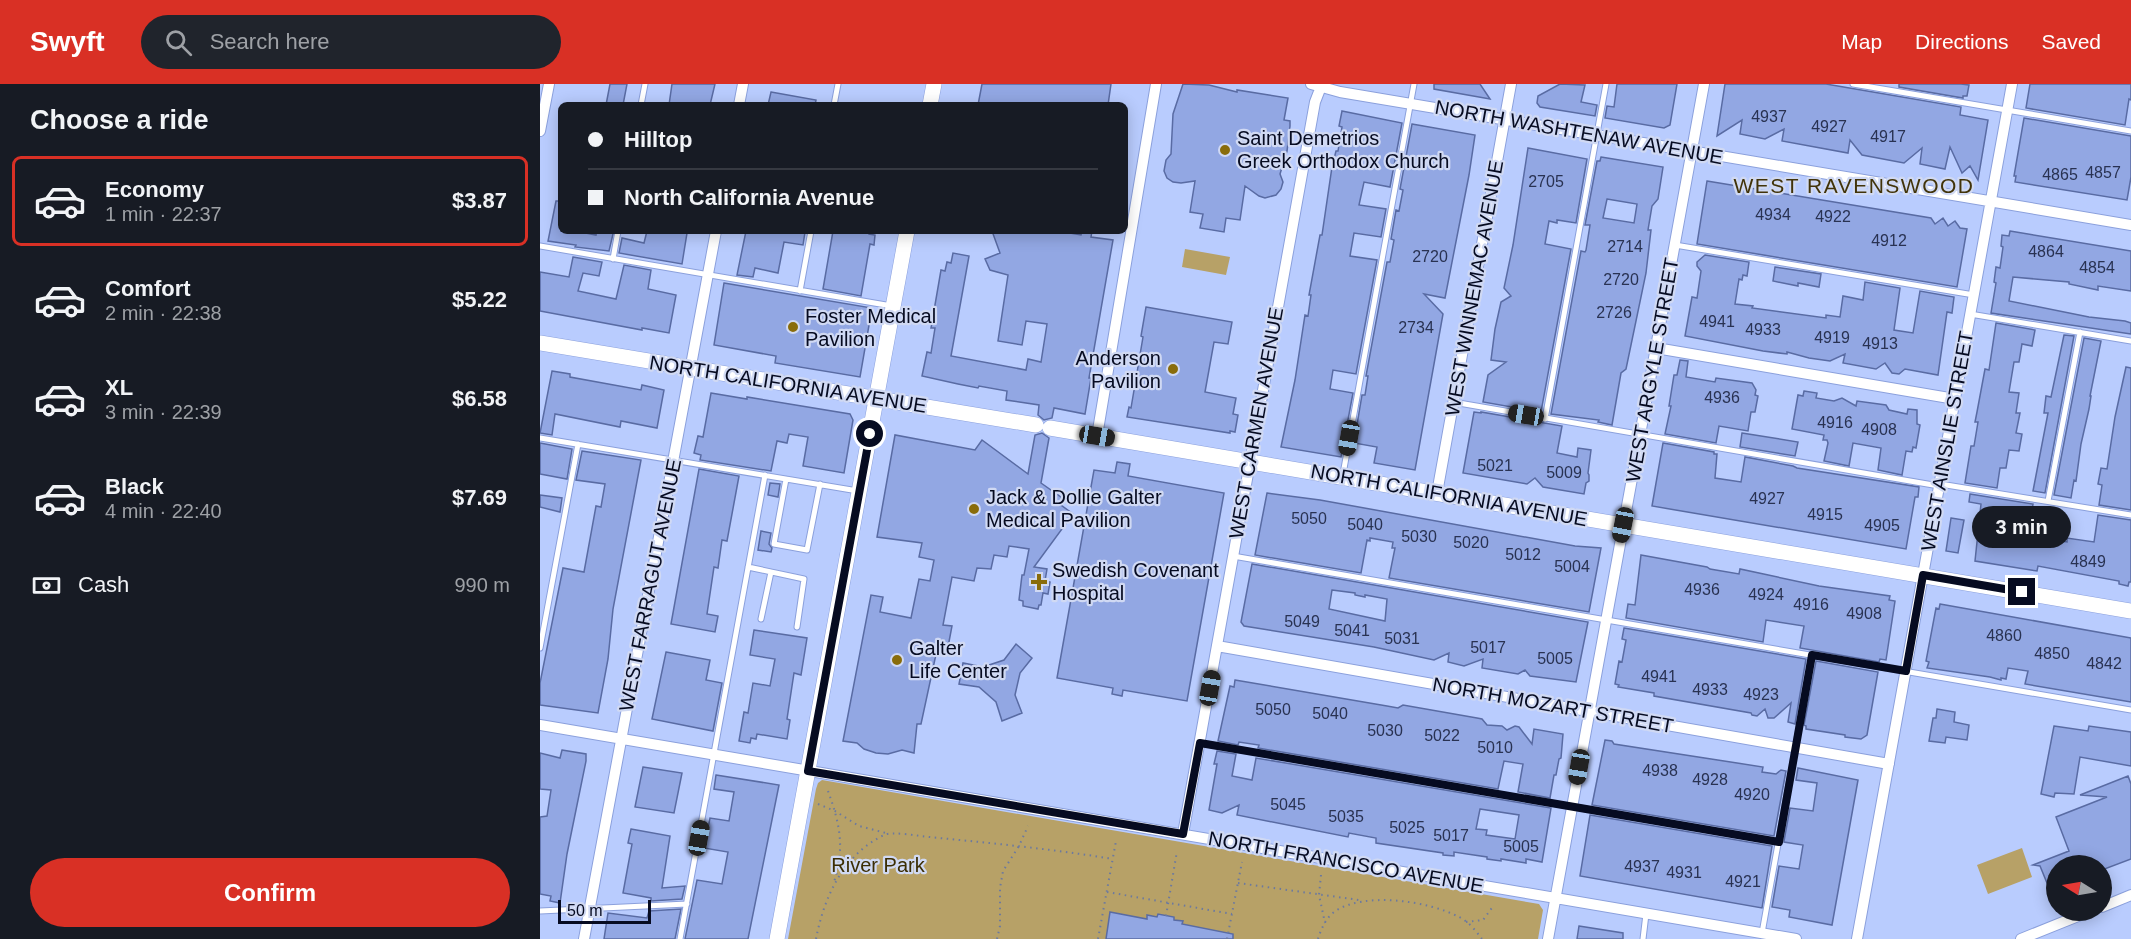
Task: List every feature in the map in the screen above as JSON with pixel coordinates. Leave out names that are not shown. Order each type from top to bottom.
[{"type":"main road","points":[[931,102],[934,84]]},
{"type":"main road","points":[[777,939],[906,234]]},
{"type":"main road","name":"NORTH CALIFORNIA AVENUE","points":[[540,343],[1249,460],[2131,611]]},
{"type":"street","points":[[540,131],[549,84]]},
{"type":"street","points":[[740,102],[743,84]]},
{"type":"street","points":[[1097,436],[1156,84]]},
{"type":"street","name":"WEST WINNEMAC AVENUE","points":[[1437,493],[1511,84]]},
{"type":"street","name":"WEST ARGYLE STREET","points":[[1548,939],[1704,84]]},
{"type":"street","name":"WEST AINSLIE STREET","points":[[1857,939],[2012,84]]},
{"type":"street","name":"NORTH WASHTENAW AVENUE","points":[[1318,85],[1340,92],[2131,225]]},
{"type":"street","name":"WEST CARMEN AVENUE","points":[[1183,834],[1318,85]]},
{"type":"street","name":"WEST FARRAGUT AVENUE","points":[[584,939],[715,234]]},
{"type":"street","points":[[1656,348],[1955,399]]},
{"type":"street","name":"NORTH MOZART STREET","points":[[1217,646],[1889,764]]},
{"type":"street","name":"NORTH FRANCISCO AVENUE","points":[[540,725],[1796,939]]},
{"type":"street","points":[[2112,903],[2131,895]]},
{"type":"street","points":[[2022,939],[2066,921]]},
{"type":"lane","points":[[642,102],[645,84]]},
{"type":"lane","points":[[835,102],[838,84]]},
{"type":"lane","points":[[1342,476],[1414,84]]},
{"type":"lane","points":[[1545,419],[1606,84]]},
{"type":"lane","points":[[1853,84],[2131,131]]},
{"type":"lane","points":[[613,259],[617,234]]},
{"type":"lane","points":[[800,291],[810,234]]},
{"type":"lane","points":[[1675,244],[1974,295]]},
{"type":"lane","points":[[540,246],[893,306]]},
{"type":"lane","points":[[1970,314],[2131,341]]},
{"type":"lane","points":[[2048,501],[2080,332]]},
{"type":"lane","points":[[1453,402],[1939,485],[2131,515]]},
{"type":"lane","points":[[540,438],[860,491]]},
{"type":"lane","points":[[540,648],[578,444]]},
{"type":"lane","points":[[680,939],[765,475]]},
{"type":"lane","points":[[786,479],[774,544],[807,550],[820,484]]},
{"type":"lane","points":[[1233,556],[2131,710]]},
{"type":"lane","points":[[748,567],[804,579],[797,627]]},
{"type":"lane","points":[[761,619],[771,572]]},
{"type":"lane","points":[[1762,933],[1812,655]]},
{"type":"lane","points":[[1200,743],[1779,842]]},
{"type":"lane","points":[[540,911],[687,904]]},
{"type":"lane","points":[[1643,939],[1646,913]]},
{"type":"path","points":[[817,938],[822,912],[838,868],[841,848],[835,811],[828,791]]},
{"type":"path","points":[[818,804],[835,811],[859,826],[886,833],[1019,846],[1113,859]]},
{"type":"path","points":[[997,939],[1001,905],[1000,880],[1006,864],[1019,846],[1028,826]]},
{"type":"path","points":[[833,884],[844,868],[886,833]]},
{"type":"path","points":[[1098,939],[1116,841]]},
{"type":"path","points":[[1166,916],[1177,851]]},
{"type":"path","points":[[1227,939],[1242,862]]},
{"type":"path","points":[[1321,876],[1319,895],[1324,923]]},
{"type":"path","points":[[1238,882],[1319,895],[1432,907],[1460,917],[1482,939]]},
{"type":"path","points":[[1107,892],[1232,914]]},
{"type":"path","points":[[1318,939],[1324,923],[1333,913],[1346,905],[1362,900]]},
{"type":"path","points":[[1466,922],[1483,920],[1494,905]]},
{"type":"green space","points":[[1185,249],[1230,257],[1226,275],[1182,267]]},
{"type":"green space","name":"River Park","points":[[822,780],[1539,904],[1543,910],[1538,939],[788,939],[816,789]]},
{"type":"green space","points":[[2022,848],[2032,877],[1988,894],[1977,865]]},
{"type":"building","points":[[610,84],[627,84],[624,102],[607,102]]},
{"type":"building","points":[[672,84],[715,84],[711,102],[669,102]]},
{"type":"building","points":[[982,84],[1111,84],[1108,102],[979,102]]},
{"type":"building","points":[[1183,84],[1209,85],[1237,92],[1237,90],[1288,98],[1284,120],[1290,121],[1290,126],[1287,151],[1280,174],[1283,182],[1281,189],[1276,195],[1265,198],[1245,186],[1240,220],[1226,218],[1224,232],[1200,228],[1203,214],[1190,212],[1195,181],[1173,182],[1167,178],[1164,171],[1166,160],[1171,154],[1173,114]]},
{"type":"building","points":[[1434,84],[1480,84],[1490,99],[1434,89]]},
{"type":"building","points":[[1560,84],[1585,85],[1581,102],[1597,105],[1595,116],[1540,107],[1537,103],[1538,96]]},
{"type":"building","points":[[1617,84],[1677,84],[1670,125],[1664,128],[1605,118],[1607,106],[1614,107]]},
{"type":"building","points":[[1725,84],[1826,84],[1961,107],[1960,115],[1988,120],[1978,180],[1970,166],[1962,173],[1950,147],[1945,169],[1920,164],[1922,148],[1904,163],[1862,155],[1850,140],[1848,153],[1782,141],[1784,129],[1765,139],[1740,134],[1742,120],[1717,136]]},
{"type":"building","points":[[1899,84],[1969,85],[1967,96],[1963,98],[1899,87]]},
{"type":"building","points":[[2030,84],[2131,84],[2131,100],[2129,99],[2125,125],[2026,108]]},
{"type":"building","points":[[771,92],[816,100],[816,102],[769,102]]},
{"type":"building","points":[[1342,111],[1402,123],[1390,187],[1364,182],[1359,205],[1386,209],[1381,237],[1354,233],[1350,256],[1377,260],[1356,374],[1333,370],[1330,389],[1353,393],[1341,457],[1281,447],[1305,315],[1308,316],[1311,295],[1309,295],[1320,235],[1322,235],[1332,167],[1336,151],[1338,151]]},
{"type":"building","points":[[2024,118],[2131,136],[2131,177],[2127,200],[2015,182],[2016,176],[2014,176]]},
{"type":"building","points":[[1412,124],[1475,135],[1445,298],[1424,294],[1443,314],[1415,470],[1374,463],[1377,447],[1354,443],[1362,395],[1365,395],[1368,376],[1366,376],[1387,262],[1390,262],[1394,240],[1391,239],[1396,210],[1399,211],[1403,190],[1400,189]]},
{"type":"building","points":[[1528,148],[1587,159],[1576,223],[1549,221],[1545,244],[1571,249],[1541,412],[1483,402],[1488,375],[1506,362],[1491,360],[1501,302],[1511,296],[1504,288]]},
{"type":"building","points":[[1601,157],[1663,167],[1658,199],[1652,206],[1648,230],[1651,230],[1646,273],[1626,369],[1621,373],[1612,425],[1598,422],[1599,420],[1551,414],[1581,251],[1586,250],[1590,225],[1585,225],[1597,161],[1600,161]],"holes":[[[1607,199],[1637,204],[1634,223],[1603,218]]]},
{"type":"building","points":[[1707,181],[1931,218],[1935,224],[1943,218],[1948,226],[1955,221],[1960,228],[1967,229],[1957,287],[1697,244]]},
{"type":"building","points":[[556,201],[558,201],[558,234],[613,234],[609,251],[548,241]]},
{"type":"building","points":[[2010,231],[2131,251],[2131,291],[2098,286],[2098,290],[2069,284],[2069,282],[2013,277],[2009,301],[2089,317],[2125,321],[2131,323],[2131,334],[1991,313],[1996,267],[2000,268],[2003,247],[2001,246],[2002,235],[2009,236]]},
{"type":"building","points":[[646,234],[687,234],[682,264],[619,253],[622,238],[644,243]]},
{"type":"building","points":[[745,234],[805,234],[803,245],[784,242],[778,273],[755,268],[753,277],[737,275]]},
{"type":"building","points":[[832,234],[875,235],[874,245],[870,244],[861,296],[823,289]]},
{"type":"building","points":[[993,234],[1092,234],[1091,237],[1113,240],[1085,414],[1054,408],[1052,418],[1044,420],[1038,415],[1039,405],[1006,400],[1007,391],[979,386],[978,388],[922,376],[927,352],[931,353],[935,328],[931,328],[941,270],[945,271],[947,262],[951,263],[953,253],[969,256],[951,356],[1026,370],[1028,359],[1041,362],[1047,324],[1026,321],[1022,345],[998,341],[1008,275],[990,270],[985,259],[1000,253]]},
{"type":"building","points":[[1705,255],[1749,262],[1747,276],[1743,275],[1742,280],[1739,279],[1735,304],[1753,306],[1752,308],[1826,318],[1826,315],[1840,317],[1843,296],[1863,300],[1865,282],[1900,288],[1894,330],[1913,333],[1920,291],[1954,297],[1952,313],[1947,312],[1938,375],[1905,369],[1899,374],[1892,373],[1885,363],[1876,369],[1843,363],[1845,354],[1830,361],[1685,336],[1692,297],[1697,298],[1701,271],[1697,262]]},
{"type":"building","points":[[573,257],[602,262],[599,276],[583,273],[578,291],[616,299],[624,265],[651,270],[648,289],[676,295],[669,333],[540,311],[540,272],[569,277]]},
{"type":"building","points":[[1775,267],[1821,274],[1819,287],[1773,281]]},
{"type":"building","name":"Foster Medical Pavilion","points":[[724,283],[872,308],[860,377],[775,363],[776,356],[714,345]]},
{"type":"building","name":"Anderson Pavilion","points":[[1146,307],[1232,322],[1228,344],[1214,342],[1205,392],[1236,398],[1233,414],[1238,415],[1235,432],[1127,417],[1129,407],[1131,408]]},
{"type":"building","points":[[1996,323],[2035,330],[2032,346],[2022,344],[2019,362],[2014,362],[2009,392],[2019,393],[2016,413],[2020,413],[2016,433],[2022,434],[2019,451],[2009,450],[2006,468],[2000,468],[1997,488],[1965,483],[1971,446],[1974,446],[1978,422],[1975,422],[1985,369],[1989,370]]},
{"type":"building","points":[[2064,335],[2074,336],[2045,493],[2033,491],[2048,413],[2044,413],[2046,396],[2051,397]]},
{"type":"building","points":[[2084,338],[2101,341],[2071,498],[2054,495]]},
{"type":"building","points":[[1680,360],[1688,361],[1686,377],[1715,382],[1716,378],[1752,383],[1756,390],[1755,395],[1758,396],[1755,412],[1751,412],[1748,431],[1719,426],[1716,443],[1665,434],[1674,375],[1677,375]]},
{"type":"building","points":[[2126,367],[2131,368],[2131,510],[2099,505],[2102,485],[2098,484],[2101,468],[2107,469]]},
{"type":"building","points":[[552,371],[570,374],[570,377],[641,390],[642,385],[664,390],[657,428],[621,421],[620,427],[555,414],[552,435],[540,433]]},
{"type":"building","points":[[1804,391],[1817,393],[1816,398],[1834,401],[1842,398],[1856,406],[1857,401],[1886,405],[1889,410],[1907,414],[1908,409],[1917,410],[1917,424],[1920,425],[1916,448],[1913,447],[1912,452],[1906,451],[1902,475],[1878,470],[1881,448],[1853,443],[1849,466],[1824,461],[1828,443],[1827,440],[1823,440],[1824,435],[1792,429],[1798,395],[1803,396]]},
{"type":"building","points":[[711,393],[850,414],[853,420],[844,473],[803,466],[808,437],[789,434],[787,443],[777,441],[771,471],[700,460],[701,455],[694,453],[698,436],[703,437]]},
{"type":"building","points":[[1474,412],[1562,426],[1557,453],[1577,457],[1578,448],[1591,450],[1589,481],[1586,483],[1584,494],[1543,487],[1535,478],[1527,484],[1463,473]]},
{"type":"building","points":[[1042,433],[1049,438],[1041,483],[1065,500],[1061,505],[1073,514],[1034,567],[1047,569],[1045,581],[1050,582],[1048,594],[1043,593],[1041,605],[1038,609],[1023,606],[1023,601],[1019,600],[1022,575],[1024,575],[1029,549],[1009,546],[1007,557],[994,555],[991,569],[977,568],[974,581],[952,577],[943,625],[952,626],[948,647],[938,645],[921,724],[917,724],[914,753],[902,750],[888,754],[876,753],[864,749],[857,743],[843,741],[871,595],[883,597],[880,612],[911,618],[919,579],[930,581],[934,560],[919,557],[922,543],[877,537],[895,435],[975,450],[982,440],[1028,474],[1035,435]]},
{"type":"building","points":[[1742,433],[1798,442],[1795,456],[1740,447]]},
{"type":"building","points":[[540,443],[572,449],[567,479],[540,474]]},
{"type":"building","points":[[1663,443],[1717,454],[1715,478],[1741,482],[1745,457],[1797,468],[1919,487],[1918,497],[1915,497],[1906,549],[1652,506]]},
{"type":"building","points":[[582,451],[641,460],[613,609],[608,659],[598,713],[540,705],[540,683],[563,568],[584,572],[596,506],[601,507],[605,484],[576,480]]},
{"type":"building","name":"Swedish Covenant Hospital","points":[[1117,462],[1130,464],[1128,476],[1224,493],[1187,701],[1123,690],[1122,696],[1112,694],[1113,688],[1057,678],[1094,470],[1115,473]]},
{"type":"building","points":[[699,469],[739,476],[727,541],[722,540],[718,568],[714,567],[707,614],[718,616],[715,632],[671,624]]},
{"type":"building","points":[[770,483],[780,484],[778,497],[768,495]]},
{"type":"building","points":[[1267,493],[1320,500],[1575,546],[1601,548],[1589,612],[1389,578],[1395,548],[1392,548],[1393,542],[1370,538],[1370,541],[1367,540],[1361,573],[1255,555]]},
{"type":"building","points":[[1970,494],[2033,504],[2030,523],[2045,526],[2046,539],[2067,542],[2067,538],[2094,542],[2098,515],[2131,520],[2131,582],[2128,586],[2119,584],[2119,581],[2038,566],[2037,571],[1975,561],[1981,504],[1969,502]]},
{"type":"building","points":[[540,495],[562,498],[560,512],[540,507]]},
{"type":"building","points":[[1951,518],[1964,520],[1958,553],[1946,551]]},
{"type":"building","points":[[761,531],[771,533],[769,544],[772,548],[771,552],[758,550]]},
{"type":"building","points":[[1641,555],[1739,574],[1740,569],[1819,586],[1890,596],[1889,600],[1895,601],[1886,660],[1880,659],[1879,662],[1800,648],[1804,626],[1766,620],[1763,642],[1626,618],[1628,604],[1635,605]]},
{"type":"building","points":[[1252,564],[1588,622],[1576,682],[1530,676],[1525,670],[1518,674],[1482,668],[1483,659],[1464,666],[1448,662],[1449,653],[1434,660],[1374,647],[1244,626],[1241,622]],"holes":[[[1332,590],[1355,593],[1355,595],[1365,597],[1365,595],[1387,599],[1385,621],[1329,609]]]},
{"type":"building","points":[[1940,604],[2131,638],[2131,702],[2025,684],[2028,671],[2008,668],[2006,679],[2001,678],[2001,680],[1927,668],[1929,662],[1926,661],[1936,608],[1939,609]]},
{"type":"building","points":[[1624,628],[1806,659],[1795,724],[1788,722],[1791,703],[1774,718],[1768,718],[1765,709],[1757,716],[1618,687],[1619,685],[1615,684],[1626,640],[1622,639]]},
{"type":"building","points":[[754,630],[807,638],[801,675],[794,673],[787,719],[790,720],[787,739],[757,734],[756,739],[751,738],[750,743],[739,741],[744,712],[748,713],[753,683],[770,686],[775,659],[750,655]]},
{"type":"building","points":[[1016,644],[1032,658],[1020,673],[1015,695],[1022,713],[1002,721],[996,702],[979,687],[959,684],[963,663],[983,667],[1004,660]]},
{"type":"building","points":[[666,652],[710,660],[706,680],[722,683],[713,731],[652,719]]},
{"type":"building","points":[[1816,661],[1878,672],[1867,735],[1861,739],[1806,729],[1804,725]]},
{"type":"building","points":[[1235,680],[1398,708],[1403,705],[1477,718],[1482,719],[1487,725],[1502,726],[1507,730],[1515,726],[1519,727],[1532,744],[1534,729],[1563,734],[1561,758],[1556,775],[1554,775],[1550,798],[1518,792],[1523,764],[1504,761],[1498,789],[1258,748],[1259,745],[1239,742],[1238,745],[1218,741],[1230,686],[1234,687]]},
{"type":"building","points":[[1937,709],[1955,712],[1954,722],[1969,725],[1967,740],[1946,737],[1945,743],[1929,741]]},
{"type":"building","points":[[2054,726],[2088,731],[2089,726],[2131,732],[2131,766],[2080,757],[2074,794],[2055,793],[2054,797],[2041,794]]},
{"type":"building","points":[[1605,740],[1612,741],[1614,744],[1763,767],[1762,772],[1776,774],[1781,770],[1786,771],[1774,836],[1592,805]]},
{"type":"building","points":[[562,750],[586,754],[586,761],[567,854],[560,903],[550,901],[551,896],[540,894],[540,817],[547,816],[551,790],[540,789],[540,753],[560,758]]},
{"type":"building","points":[[1217,751],[1236,754],[1232,776],[1252,780],[1256,758],[1551,808],[1542,862],[1526,859],[1526,863],[1501,859],[1501,861],[1454,852],[1454,856],[1443,855],[1443,853],[1376,843],[1376,838],[1349,833],[1348,837],[1237,815],[1239,805],[1222,813],[1209,810],[1217,764],[1214,764]],"holes":[[[1480,809],[1519,815],[1515,839],[1486,835],[1487,830],[1476,829]]]},
{"type":"building","points":[[643,767],[682,773],[674,813],[635,807]]},
{"type":"building","points":[[1798,768],[1858,780],[1832,925],[1789,917],[1790,910],[1772,907],[1779,866],[1799,869],[1803,845],[1784,842],[1790,808],[1813,811],[1817,783],[1796,780]]},
{"type":"building","points":[[716,775],[779,785],[748,939],[685,939],[697,880],[722,884],[728,852],[704,848],[710,818],[729,821],[734,792],[714,789]]},
{"type":"building","points":[[2128,776],[2131,784],[2131,859],[2112,866],[2112,855],[2059,855],[2069,851],[2056,817],[2107,797],[2080,795]]},
{"type":"building","points":[[1590,815],[1772,846],[1762,908],[1580,876]]},
{"type":"building","points":[[631,829],[670,836],[662,888],[685,886],[682,899],[651,901],[651,898],[623,893],[632,844],[628,843]]},
{"type":"building","points":[[2046,860],[2046,881],[2040,866],[2033,865]]},
{"type":"building","points":[[681,909],[675,939],[604,939],[608,913],[647,918],[649,911]]},
{"type":"building","points":[[1110,912],[1147,919],[1147,915],[1157,917],[1158,914],[1174,917],[1174,920],[1183,921],[1182,924],[1233,934],[1233,939],[1106,939]]},
{"type":"building","points":[[1579,926],[1623,933],[1623,939],[1577,939]]},
{"type":"place","name":"Saint Demetrios Greek Orthodox Church","points":[[1225,150]]},
{"type":"place","name":"Foster Medical Pavilion","points":[[793,327]]},
{"type":"place","name":"Anderson Pavilion","points":[[1173,369]]},
{"type":"place","name":"Jack & Dollie Galter Medical Pavilion","points":[[974,509]]},
{"type":"place","name":"Swedish Covenant Hospital","points":[[1039,582]]},
{"type":"place","name":"Galter Life Center","points":[[897,660]]},
{"type":"district","name":"WEST RAVENSWOOD","points":[[1854,185]]},
{"type":"route","points":[[870,434],[808,771],[1183,834],[1200,743],[1779,842],[1812,655],[1906,671],[1923,575],[2022,592]]}]
